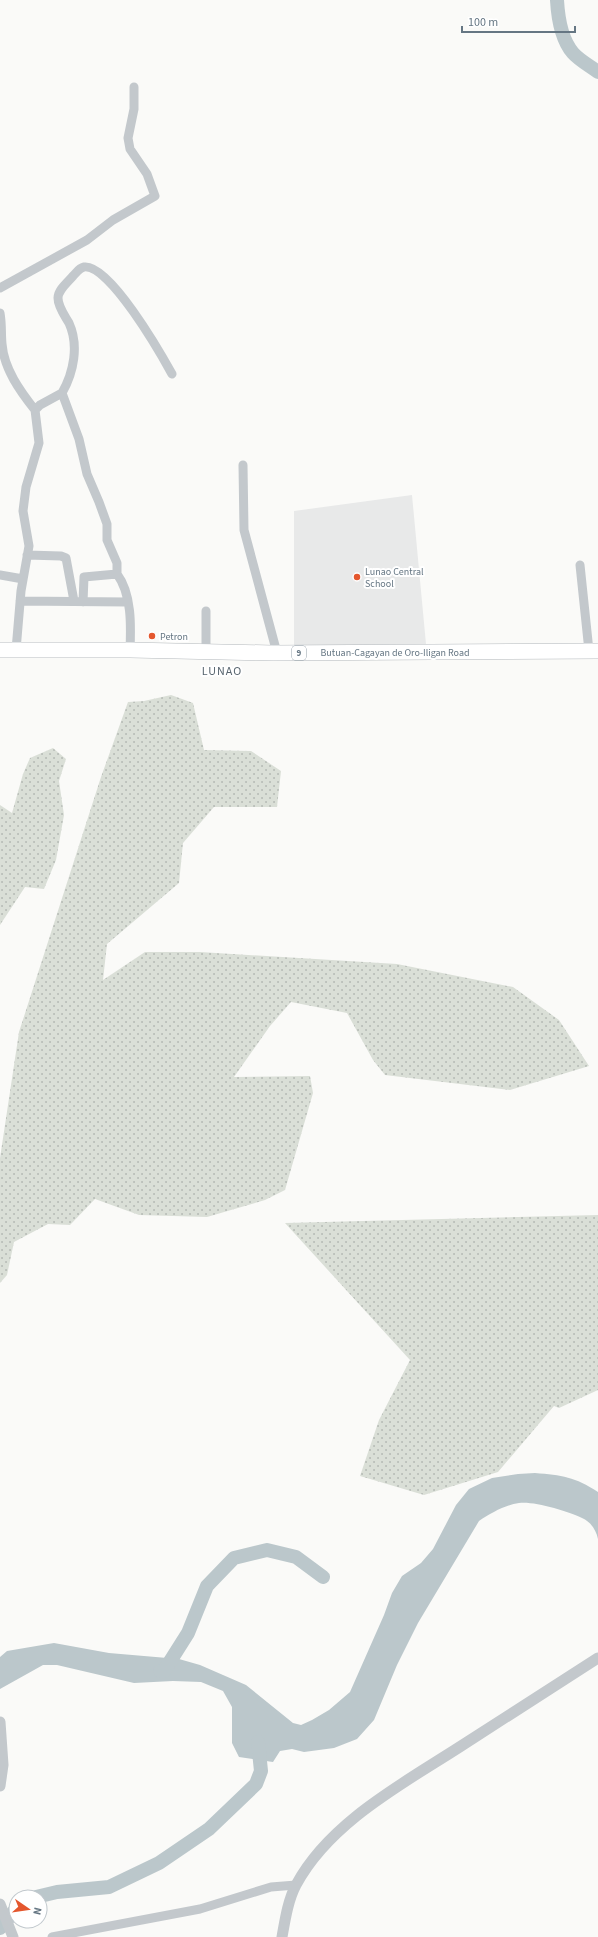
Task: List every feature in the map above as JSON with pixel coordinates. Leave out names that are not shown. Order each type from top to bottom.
[{"type":"highway","name":"Butuan-Cagayan de Oro-Iligan Road","points":[[0,650],[130,650],[277,653],[593,651]]},
{"type":"street","points":[[0,288],[87,240],[113,220],[156,196],[147,174],[130,149],[128,138],[134,109],[134,87]]},
{"type":"street","points":[[36,410],[40,405],[62,393],[73,367],[74,348],[71,330],[58,303],[58,298],[59,291],[80,269],[86,266],[100,273],[118,291],[145,328],[172,374]]},
{"type":"street","points":[[0,313],[2,325],[1,344],[17,388],[36,410],[39,443],[26,486],[23,511],[28,539],[20,601],[16,650]]},
{"type":"street","points":[[62,393],[78,439],[87,474],[99,502],[106,524],[107,540],[117,563],[117,574],[123,582],[131,628],[130,650]]},
{"type":"street","points":[[243,465],[244,530],[277,653]]},
{"type":"street","points":[[27,555],[61,556],[66,558],[78,602]]},
{"type":"street","points":[[580,565],[593,651]]},
{"type":"street","points":[[78,602],[84,577],[117,574]]},
{"type":"street","points":[[0,575],[23,579]]},
{"type":"street","points":[[20,601],[127,602]]},
{"type":"street","points":[[206,611],[206,652]]},
{"type":"street","points":[[282,1937],[290,1902],[296,1885],[330,1840],[357,1815],[410,1779],[598,1658]]},
{"type":"street","points":[[0,1722],[3,1765],[0,1786]]},
{"type":"street","points":[[52,1937],[200,1909],[271,1887],[296,1885]]},
{"type":"street","points":[[0,1905],[13,1937]]},
{"type":"shaded area","name":"Lunao Central School","points":[[412,495],[426,644],[294,648],[294,511]]},
{"type":"shaded area","points":[[171,695],[193,703],[204,750],[251,751],[281,771],[277,807],[214,807],[183,843],[179,883],[107,944],[103,980],[145,952],[200,952],[397,964],[513,987],[559,1020],[589,1066],[510,1090],[385,1075],[373,1060],[347,1013],[291,1002],[270,1026],[234,1077],[310,1076],[313,1093],[285,1190],[265,1200],[207,1217],[139,1215],[95,1199],[70,1225],[48,1224],[14,1242],[7,1275],[0,1283],[0,1158],[19,1032],[101,777],[128,702],[144,701]]},
{"type":"shaded area","points":[[53,748],[66,759],[59,781],[64,815],[56,860],[44,889],[25,887],[0,925],[0,805],[12,813],[23,774],[30,758]]},
{"type":"shaded area","points":[[598,1215],[598,1390],[559,1408],[554,1406],[498,1472],[424,1495],[360,1476],[379,1420],[410,1360],[285,1223]]},
{"type":"shaded area","points":[[535,1473],[575,1480],[598,1492],[598,1539],[593,1527],[585,1520],[576,1515],[542,1505],[519,1503],[503,1507],[479,1521],[418,1623],[397,1665],[374,1720],[357,1739],[334,1748],[304,1752],[292,1749],[280,1751],[273,1762],[239,1757],[232,1743],[232,1707],[223,1691],[201,1682],[173,1681],[134,1683],[57,1665],[43,1665],[0,1689],[0,1657],[7,1651],[54,1643],[109,1653],[179,1659],[200,1665],[246,1685],[293,1723],[301,1725],[329,1710],[350,1692],[384,1615],[392,1593],[402,1576],[421,1563],[433,1549],[456,1505],[469,1489],[492,1478]]},
{"type":"waterway","points":[[557,0],[561,28],[569,47],[578,58],[598,72]]},
{"type":"waterway","points":[[160,1671],[164,1671],[188,1633],[207,1586],[234,1558],[267,1550],[296,1557],[323,1577]]},
{"type":"waterway","points":[[48,1894],[109,1887],[159,1863],[209,1829],[256,1784],[261,1771],[258,1742]]},
{"type":"waterway","points":[[0,1928],[8,1918]]},
{"type":"place","name":"Lunao Central School","points":[[357,577]]},
{"type":"place","name":"Petron","points":[[152,636]]},
{"type":"district","name":"LUNAO","points":[[222,671]]}]
